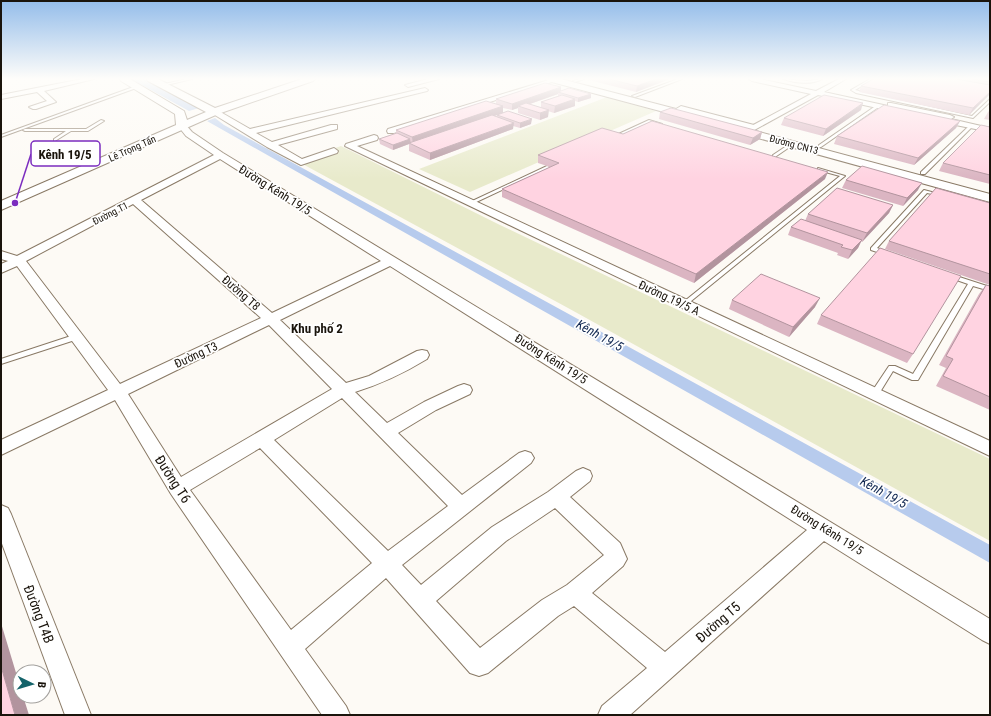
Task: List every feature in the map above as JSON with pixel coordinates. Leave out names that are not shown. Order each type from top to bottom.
[{"type":"street","name":"Đường Kênh 19/5","points":[[179,112],[181,123],[189,134],[220,155],[990,632]]},
{"type":"street","name":"Lê Trọng Tấn","points":[[1,198],[207,112]]},
{"type":"street","points":[[214,112],[301,162],[334,151],[326,145]]},
{"type":"street","points":[[250,132],[328,112]]},
{"type":"street","points":[[391,131],[449,112]]},
{"type":"street","name":"Đường CN13","points":[[688,112],[750,130],[820,146],[990,191]]},
{"type":"street","name":"Đường CN13","points":[[690,112],[792,144],[990,198]]},
{"type":"street","points":[[750,130],[782,112]]},
{"type":"street","points":[[908,112],[990,130]]},
{"type":"street","points":[[934,112],[990,126]]},
{"type":"street","name":"Lê Trọng Tấn","points":[[1,206],[181,123]]},
{"type":"street","points":[[270,145],[334,127]]},
{"type":"street","name":"Đường 19/5 A","points":[[374,138],[349,146],[990,449]]},
{"type":"street","name":"Đường T1","points":[[1,270],[220,155]]},
{"type":"street","name":"Đường T8","points":[[134,200],[271,319],[462,507]]},
{"type":"street","points":[[1,255],[19,260]]},
{"type":"street","name":"Đường T6","points":[[19,260],[118,392],[178,488],[337,715]]},
{"type":"street","name":"Đường T3","points":[[1,448],[391,261]]},
{"type":"street","points":[[178,488],[343,390],[375,380],[422,355]]},
{"type":"street","points":[[386,432],[430,406],[464,390]]},
{"type":"street","points":[[261,438],[387,564],[479,664],[550,608],[575,593],[616,559],[613,550],[564,503],[555,498]]},
{"type":"street","points":[[289,646],[387,564],[525,458]]},
{"type":"street","points":[[420,600],[499,534],[555,498],[584,476]]},
{"type":"street","name":"Đường T4B","points":[[1,514],[78,715]]},
{"type":"street","name":"Đường T5","points":[[611,715],[824,528]]},
{"type":"street","points":[[575,593],[666,668]]},
{"type":"lane","points":[[1,136],[67,112]]},
{"type":"lane","points":[[820,146],[869,112]]},
{"type":"lane","points":[[946,112],[973,117],[978,112]]},
{"type":"lane","points":[[19,130],[87,130],[102,121]]},
{"type":"lane","points":[[612,138],[650,121],[665,125]]},
{"type":"lane","points":[[923,173],[971,126]]},
{"type":"lane","points":[[55,140],[70,130]]},
{"type":"lane","points":[[774,156],[792,144]]},
{"type":"lane","points":[[766,154],[781,158]]},
{"type":"lane","points":[[470,203],[549,167]]},
{"type":"lane","points":[[683,305],[843,176],[812,167]]},
{"type":"lane","points":[[894,256],[873,249],[926,191],[947,197]]},
{"type":"lane","points":[[944,274],[990,289]]},
{"type":"lane","points":[[874,395],[892,368],[915,378],[972,283]]},
{"type":"lane","points":[[1,362],[76,337]]},
{"type":"green space","points":[[567,112],[653,112],[470,192],[419,169]]},
{"type":"green space","points":[[341,146],[500,225],[990,459],[990,541],[568,308],[297,161]]},
{"type":"water","points":[[215,118],[224,125],[990,545],[990,563],[207,121]]},
{"type":"building","points":[[451,112],[484,112],[412,137],[396,130]]},
{"type":"building","points":[[504,112],[512,112],[532,119],[520,123],[497,115]]},
{"type":"building","points":[[661,112],[688,112],[762,132],[753,138]]},
{"type":"building","points":[[794,112],[850,112],[826,129],[784,118]]},
{"type":"building","points":[[873,112],[919,112],[960,121],[918,158],[837,136]]},
{"type":"building","points":[[492,115],[514,123],[430,153],[409,143]]},
{"type":"building","points":[[652,121],[828,172],[696,274],[502,189],[559,163],[538,155],[602,128],[623,134]]},
{"type":"building","points":[[981,125],[990,127],[990,175],[943,163]]},
{"type":"building","points":[[397,133],[410,139],[393,145],[379,139]]},
{"type":"building","points":[[862,166],[922,183],[907,198],[846,180]]},
{"type":"building","points":[[837,188],[893,205],[867,233],[808,214]]},
{"type":"building","points":[[936,188],[990,203],[990,274],[889,241]]},
{"type":"building","points":[[801,219],[862,240],[852,250],[841,247],[843,245],[791,227]]},
{"type":"building","points":[[880,248],[961,276],[913,354],[821,315]]},
{"type":"building","points":[[761,274],[820,298],[793,327],[732,300]]},
{"type":"building","points":[[986,285],[990,286],[990,397],[943,376],[953,359],[946,356]]},
{"type":"building","points":[[1,666],[15,715],[1,715]]},
{"type":"place","name":"Kênh 19/5","points":[[15,203]]},
{"type":"district","name":"Khu phố 2","points":[[317,328]]}]
